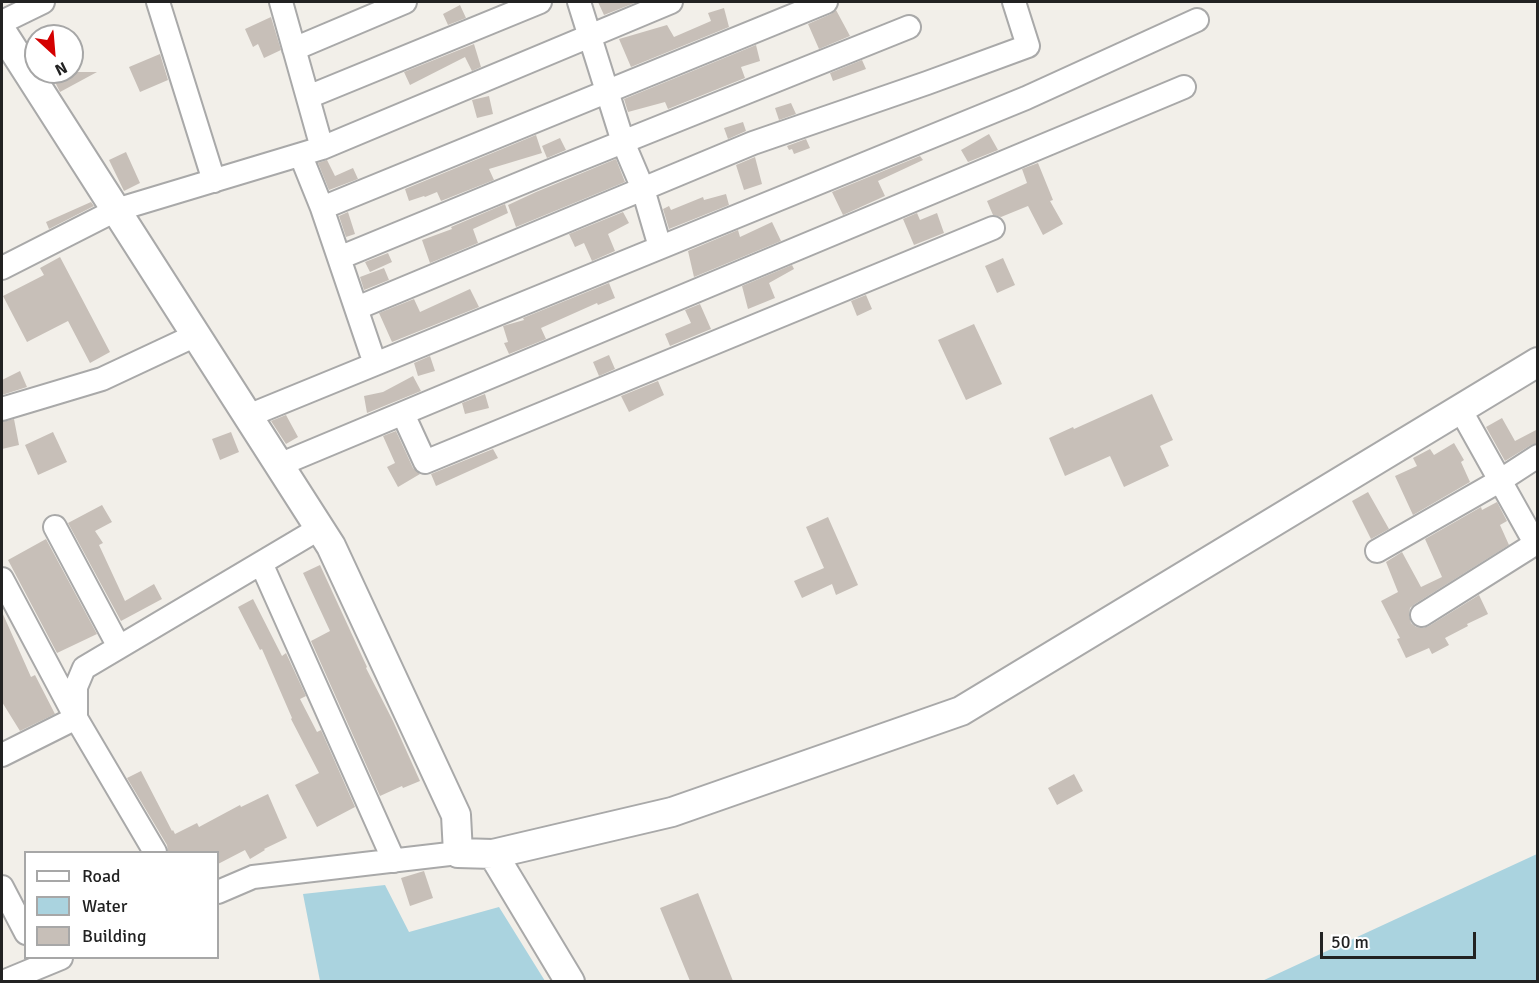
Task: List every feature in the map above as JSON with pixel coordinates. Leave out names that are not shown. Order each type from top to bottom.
[{"type":"street","points":[[2,22],[43,2]]},
{"type":"street","points":[[158,2],[213,181]]},
{"type":"street","points":[[281,2],[322,148]]},
{"type":"street","points":[[294,49],[405,2]]},
{"type":"street","points":[[308,97],[540,2]]},
{"type":"street","points":[[579,2],[624,142],[643,189],[660,248]]},
{"type":"street","points":[[2,268],[116,210],[301,156],[671,2]]},
{"type":"street","points":[[322,208],[826,2]]},
{"type":"street","points":[[357,308],[753,144],[1028,46],[1014,2]]},
{"type":"street","points":[[248,416],[1026,98],[1197,20]]},
{"type":"street","points":[[339,258],[909,27]]},
{"type":"street","points":[[2,32],[331,546],[456,815],[458,853]]},
{"type":"street","points":[[279,465],[1184,87]]},
{"type":"street","points":[[301,156],[322,208],[375,364]]},
{"type":"street","points":[[403,414],[425,462],[993,228]]},
{"type":"street","points":[[2,410],[102,379],[196,335]]},
{"type":"street","points":[[219,892],[253,877],[458,853],[494,854],[672,812],[961,711],[1538,362]]},
{"type":"street","points":[[1422,615],[1536,542],[1460,409]]},
{"type":"street","points":[[1377,551],[1538,456]]},
{"type":"street","points":[[55,527],[119,646]]},
{"type":"street","points":[[76,718],[76,687],[84,668],[320,528]]},
{"type":"street","points":[[261,563],[394,861]]},
{"type":"street","points":[[2,579],[76,718],[154,851]]},
{"type":"street","points":[[2,756],[76,718]]},
{"type":"street","points":[[494,854],[570,981]]},
{"type":"street","points":[[2,887],[24,929]]},
{"type":"street","points":[[3,981],[47,960]]},
{"type":"water","points":[[1537,854],[1537,981],[1262,981],[1409,913]]},
{"type":"water","points":[[385,885],[409,932],[499,907],[545,981],[320,981],[303,894]]},
{"type":"building","points":[[598,2],[637,2],[604,15]]},
{"type":"building","points":[[460,5],[466,18],[448,25],[443,14]]},
{"type":"building","points":[[724,8],[729,27],[631,67],[619,39],[667,25],[674,37],[711,21],[708,13]]},
{"type":"building","points":[[836,10],[850,36],[819,49],[808,24]]},
{"type":"building","points":[[271,17],[281,50],[264,58],[258,44],[253,47],[245,29]]},
{"type":"building","points":[[474,44],[481,67],[472,71],[465,57],[410,85],[404,72]]},
{"type":"building","points":[[756,45],[760,61],[741,67],[745,78],[668,109],[665,102],[628,112],[624,99]]},
{"type":"building","points":[[160,54],[168,80],[140,92],[129,67]]},
{"type":"building","points":[[862,60],[866,69],[833,81],[830,73]]},
{"type":"building","points":[[84,72],[97,72],[84,79]]},
{"type":"building","points":[[56,84],[75,84],[60,92]]},
{"type":"building","points":[[489,96],[493,114],[477,118],[472,100]]},
{"type":"building","points":[[791,103],[796,114],[779,120],[775,108]]},
{"type":"building","points":[[743,122],[746,131],[728,139],[724,128]]},
{"type":"building","points":[[989,134],[998,150],[968,162],[961,150]]},
{"type":"building","points":[[536,135],[542,153],[489,169],[494,180],[441,201],[437,192],[409,201],[405,189]]},
{"type":"building","points":[[560,138],[566,150],[547,158],[542,146]]},
{"type":"building","points":[[806,139],[810,148],[794,154],[787,146]]},
{"type":"building","points":[[126,152],[140,183],[124,191],[109,160]]},
{"type":"building","points":[[920,156],[923,160],[878,181],[885,196],[843,215],[832,192]]},
{"type":"building","points":[[755,157],[762,184],[744,190],[736,165]]},
{"type":"building","points":[[616,159],[625,182],[516,227],[508,205]]},
{"type":"building","points":[[327,160],[335,176],[353,168],[358,179],[329,190],[318,163]]},
{"type":"building","points":[[1038,163],[1053,200],[1050,201],[1063,224],[1043,235],[1028,206],[1001,217],[993,215],[987,201],[1027,183],[1022,169]]},
{"type":"building","points":[[726,194],[729,205],[669,229],[663,209],[669,206],[671,210],[703,197],[704,200]]},
{"type":"building","points":[[91,202],[94,206],[49,229],[46,222]]},
{"type":"building","points":[[505,204],[508,213],[473,229],[478,243],[430,263],[422,240],[452,229],[451,227]]},
{"type":"building","points":[[348,212],[355,234],[346,237],[339,216]]},
{"type":"building","points":[[623,212],[629,223],[608,234],[615,251],[592,261],[584,243],[575,247],[569,234]]},
{"type":"building","points":[[917,213],[920,220],[937,213],[944,233],[914,245],[903,219]]},
{"type":"building","points":[[772,222],[781,241],[694,277],[688,251],[738,230],[740,237]]},
{"type":"building","points":[[388,253],[392,262],[370,272],[365,262]]},
{"type":"building","points":[[60,257],[110,352],[90,363],[68,321],[27,342],[3,296],[44,275],[40,268]]},
{"type":"building","points":[[1003,258],[1015,285],[997,293],[985,266]]},
{"type":"building","points":[[792,265],[794,269],[769,283],[775,298],[748,309],[742,286]]},
{"type":"building","points":[[384,268],[389,280],[364,290],[360,277]]},
{"type":"building","points":[[609,283],[615,298],[598,305],[597,303],[541,328],[546,339],[509,354],[504,343],[508,342],[503,326],[524,320],[523,318]]},
{"type":"building","points":[[470,289],[479,307],[392,342],[379,313],[414,299],[420,312]]},
{"type":"building","points":[[866,295],[872,309],[857,316],[851,301]]},
{"type":"building","points":[[700,304],[711,329],[670,346],[665,334],[691,323],[685,310]]},
{"type":"building","points":[[974,324],[1002,384],[966,400],[938,340]]},
{"type":"building","points":[[609,355],[615,369],[599,376],[593,362]]},
{"type":"building","points":[[430,356],[435,371],[418,376],[414,363]]},
{"type":"building","points":[[20,371],[27,387],[2,395],[2,380]]},
{"type":"building","points":[[413,376],[421,391],[367,413],[364,396],[383,392]]},
{"type":"building","points":[[658,381],[664,395],[629,412],[621,396]]},
{"type":"building","points":[[485,394],[489,408],[465,414],[462,403]]},
{"type":"building","points":[[1152,394],[1173,440],[1160,446],[1169,466],[1124,487],[1110,456],[1065,476],[1049,438]]},
{"type":"building","points":[[286,415],[298,437],[286,444],[271,421]]},
{"type":"building","points":[[1502,418],[1515,441],[1538,429],[1538,443],[1505,461],[1486,427]]},
{"type":"building","points":[[14,419],[19,445],[2,449],[2,422]]},
{"type":"building","points":[[396,431],[413,468],[420,474],[398,487],[387,467],[395,463],[383,436]]},
{"type":"building","points":[[53,432],[67,462],[38,475],[25,445]]},
{"type":"building","points":[[231,432],[239,452],[220,460],[212,439]]},
{"type":"building","points":[[1454,443],[1464,460],[1461,462],[1470,482],[1413,515],[1395,476],[1417,466],[1413,458],[1430,449],[1434,455]]},
{"type":"building","points":[[493,449],[498,458],[436,486],[431,474]]},
{"type":"building","points":[[1368,492],[1389,529],[1371,539],[1352,501]]},
{"type":"building","points":[[1497,502],[1507,521],[1500,525],[1509,545],[1415,604],[1410,608],[1409,615],[1411,623],[1423,628],[1479,595],[1488,614],[1445,638],[1449,645],[1432,654],[1429,648],[1406,658],[1397,639],[1400,638],[1381,601],[1398,592],[1386,562],[1402,552],[1421,587],[1442,577],[1425,539],[1481,507],[1482,510]]},
{"type":"building","points":[[102,505],[112,522],[95,531],[103,543],[99,545],[125,601],[154,584],[162,599],[121,621],[68,523]]},
{"type":"building","points":[[828,517],[858,585],[836,595],[832,584],[802,598],[794,581],[824,568],[806,527]]},
{"type":"building","points":[[46,539],[97,634],[57,653],[8,560]]},
{"type":"building","points":[[320,565],[420,781],[380,796],[311,641],[330,631],[303,573]]},
{"type":"building","points":[[253,599],[282,656],[286,653],[306,696],[300,699],[317,732],[321,730],[355,807],[317,827],[295,785],[319,773],[291,719],[262,649],[260,650],[238,607]]},
{"type":"building","points":[[2,612],[31,677],[35,675],[55,714],[20,731],[2,702]]},
{"type":"building","points":[[141,771],[175,834],[197,823],[199,827],[240,805],[241,807],[268,794],[287,838],[250,859],[245,850],[219,863],[219,851],[168,851],[167,845],[127,778]]},
{"type":"building","points":[[1074,774],[1083,791],[1057,805],[1048,788]]},
{"type":"building","points":[[424,871],[433,898],[410,906],[401,878]]},
{"type":"building","points":[[698,893],[733,981],[690,981],[660,908]]}]
